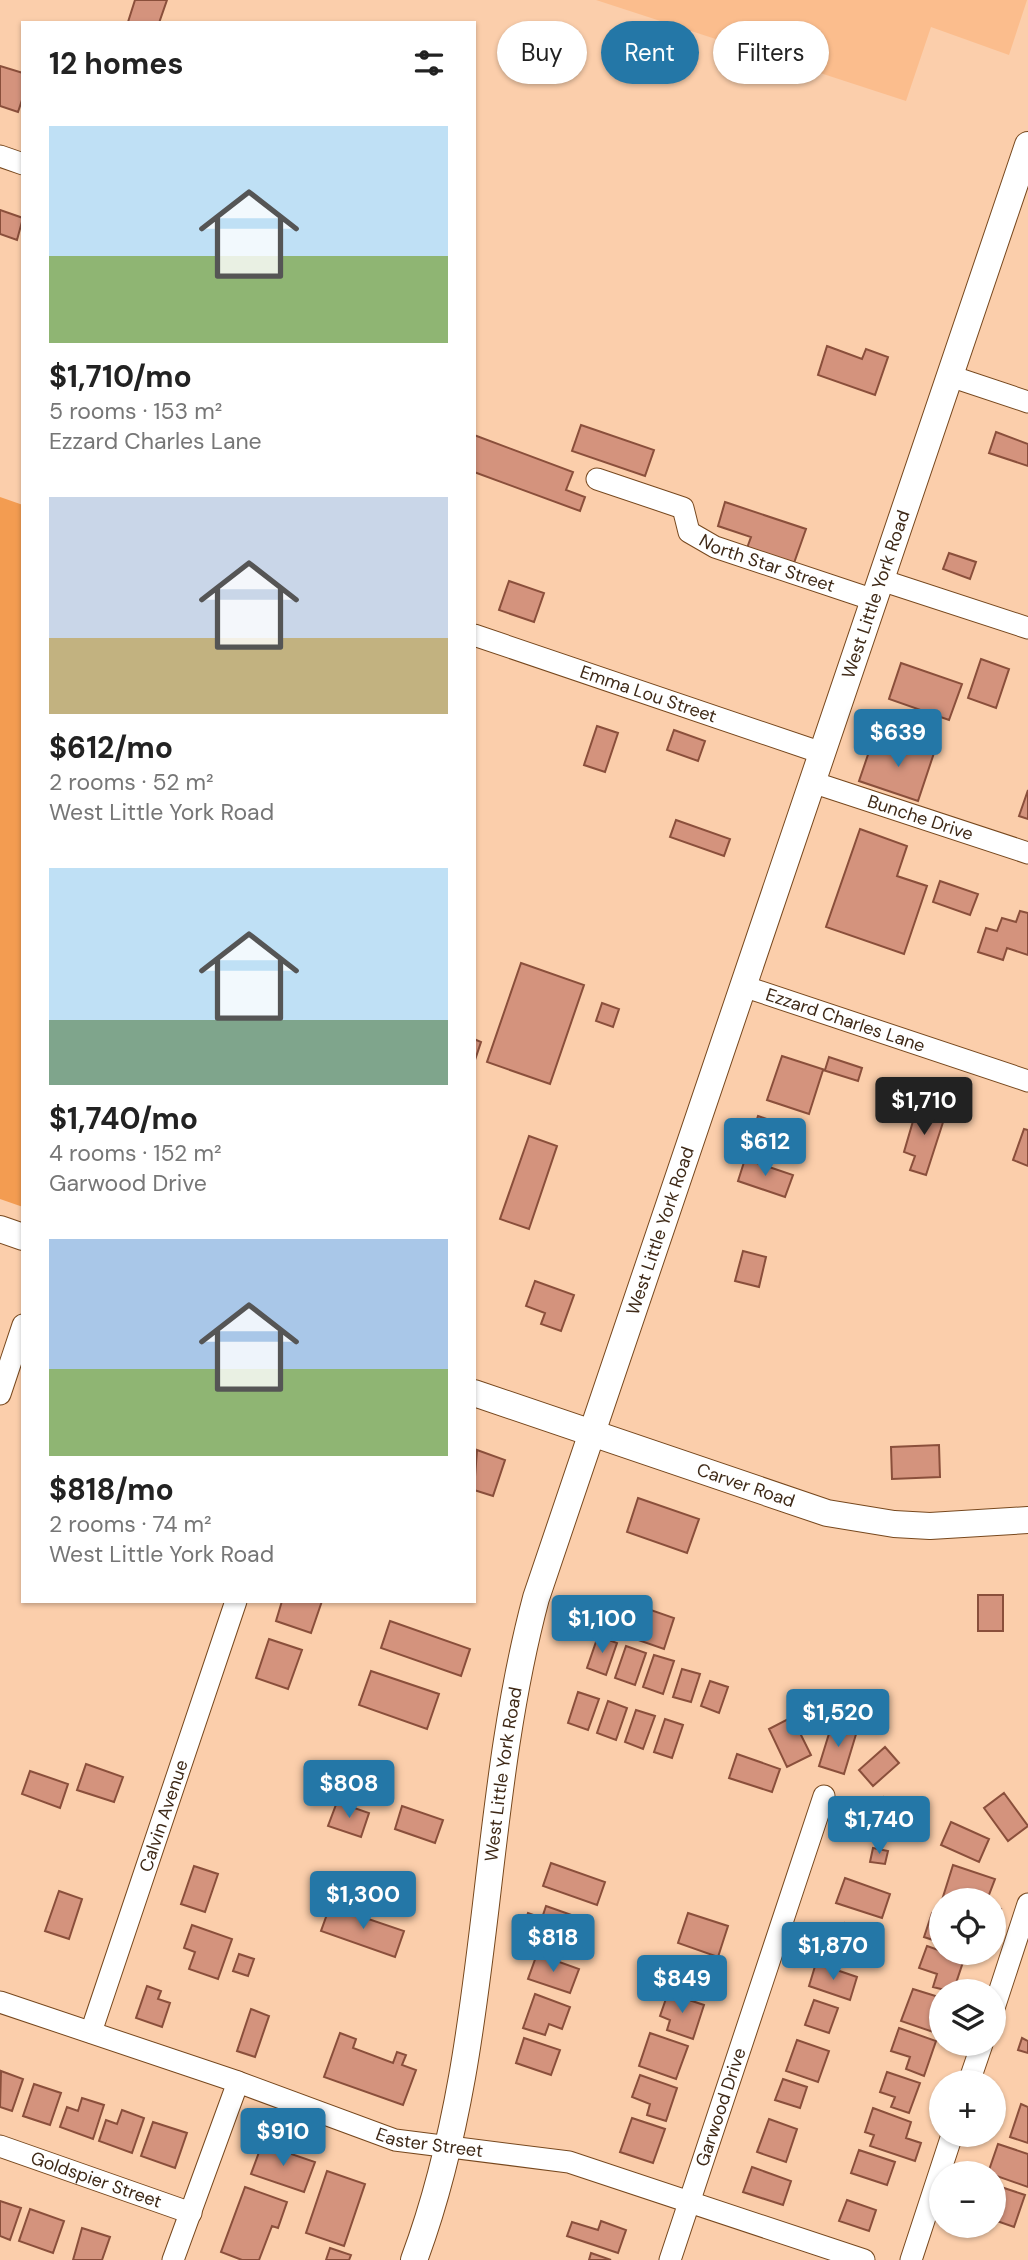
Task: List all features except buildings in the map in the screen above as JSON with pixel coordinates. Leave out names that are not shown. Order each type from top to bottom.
[{"type":"street","name":"West Little York Road","points":[[414,2260],[435,2200],[462,2078],[516,1677],[536,1598],[589,1434],[950,376],[1023,174],[1028,145]]},
{"type":"street","points":[[0,156],[21,163]]},
{"type":"street","points":[[950,376],[1028,402]]},
{"type":"street","name":"North Star Street","points":[[597,479],[683,508],[689,532],[715,547],[877,590]]},
{"type":"street","points":[[877,590],[1028,628]]},
{"type":"street","name":"Emma Lou Street","points":[[476,636],[822,753]]},
{"type":"street","name":"Bunche Drive","points":[[812,782],[1028,853]]},
{"type":"street","name":"Ezzard Charles Lane","points":[[743,986],[1028,1081]]},
{"type":"street","points":[[0,1229],[21,1236]]},
{"type":"street","points":[[0,1394],[21,1331]]},
{"type":"street","name":"Carver Road","points":[[476,1394],[786,1501],[861,1520],[930,1526],[1028,1520]]},
{"type":"street","name":"Calvin Avenue","points":[[91,2032],[235,1603]]},
{"type":"street","name":"Garwood Drive","points":[[670,2260],[824,1796]]},
{"type":"street","points":[[1004,1979],[1028,1905]]},
{"type":"street","name":"Easter Street","points":[[0,2002],[238,2082],[395,2140],[448,2149],[569,2162],[864,2260]]},
{"type":"street","points":[[173,2260],[238,2082]]},
{"type":"street","name":"Goldspier Street","points":[[0,2146],[191,2213]]},
{"type":"street","points":[[911,2260],[948,2147]]},
{"type":"shaded area","points":[[596,0],[1027,0],[1009,55],[931,27],[906,101],[829,76],[829,21],[713,21],[713,38],[699,34],[699,21],[660,21]]},
{"type":"shaded area","points":[[0,497],[21,504],[21,1206],[0,1199]]}]
